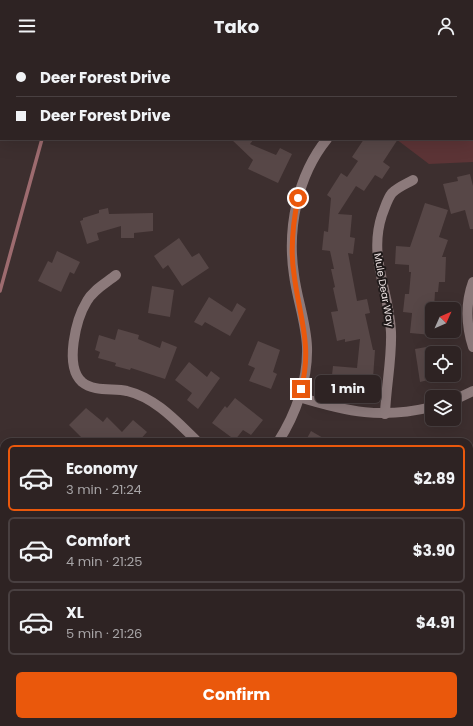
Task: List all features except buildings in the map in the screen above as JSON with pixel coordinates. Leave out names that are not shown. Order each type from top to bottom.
[{"type":"street","points":[[280,438],[290,422],[299,397],[304,374],[307,347],[303,318],[294,275],[292,245],[296,208],[307,171],[323,140]]},
{"type":"street","name":"Mule Dear Way","points":[[385,414],[390,371],[391,338],[387,300],[377,263],[378,232],[389,198],[398,188],[413,180]]},
{"type":"street","points":[[116,275],[98,288],[87,301],[75,337],[73,363],[74,370],[83,382],[89,386],[127,391],[151,401],[194,438]]},
{"type":"street","points":[[473,282],[468,297],[467,309],[469,336],[473,347]]},
{"type":"street","points":[[461,397],[473,391]]},
{"type":"street","points":[[299,397],[348,410],[385,414],[425,408]]},
{"type":"street","points":[[372,726],[415,726]]},
{"type":"shaded area","points":[[397,140],[473,140],[473,162],[429,164]]},
{"type":"waterway","points":[[0,291],[42,140]]},
{"type":"route","points":[[298,198],[293,229],[292,259],[307,347],[306,368],[301,389]]}]
